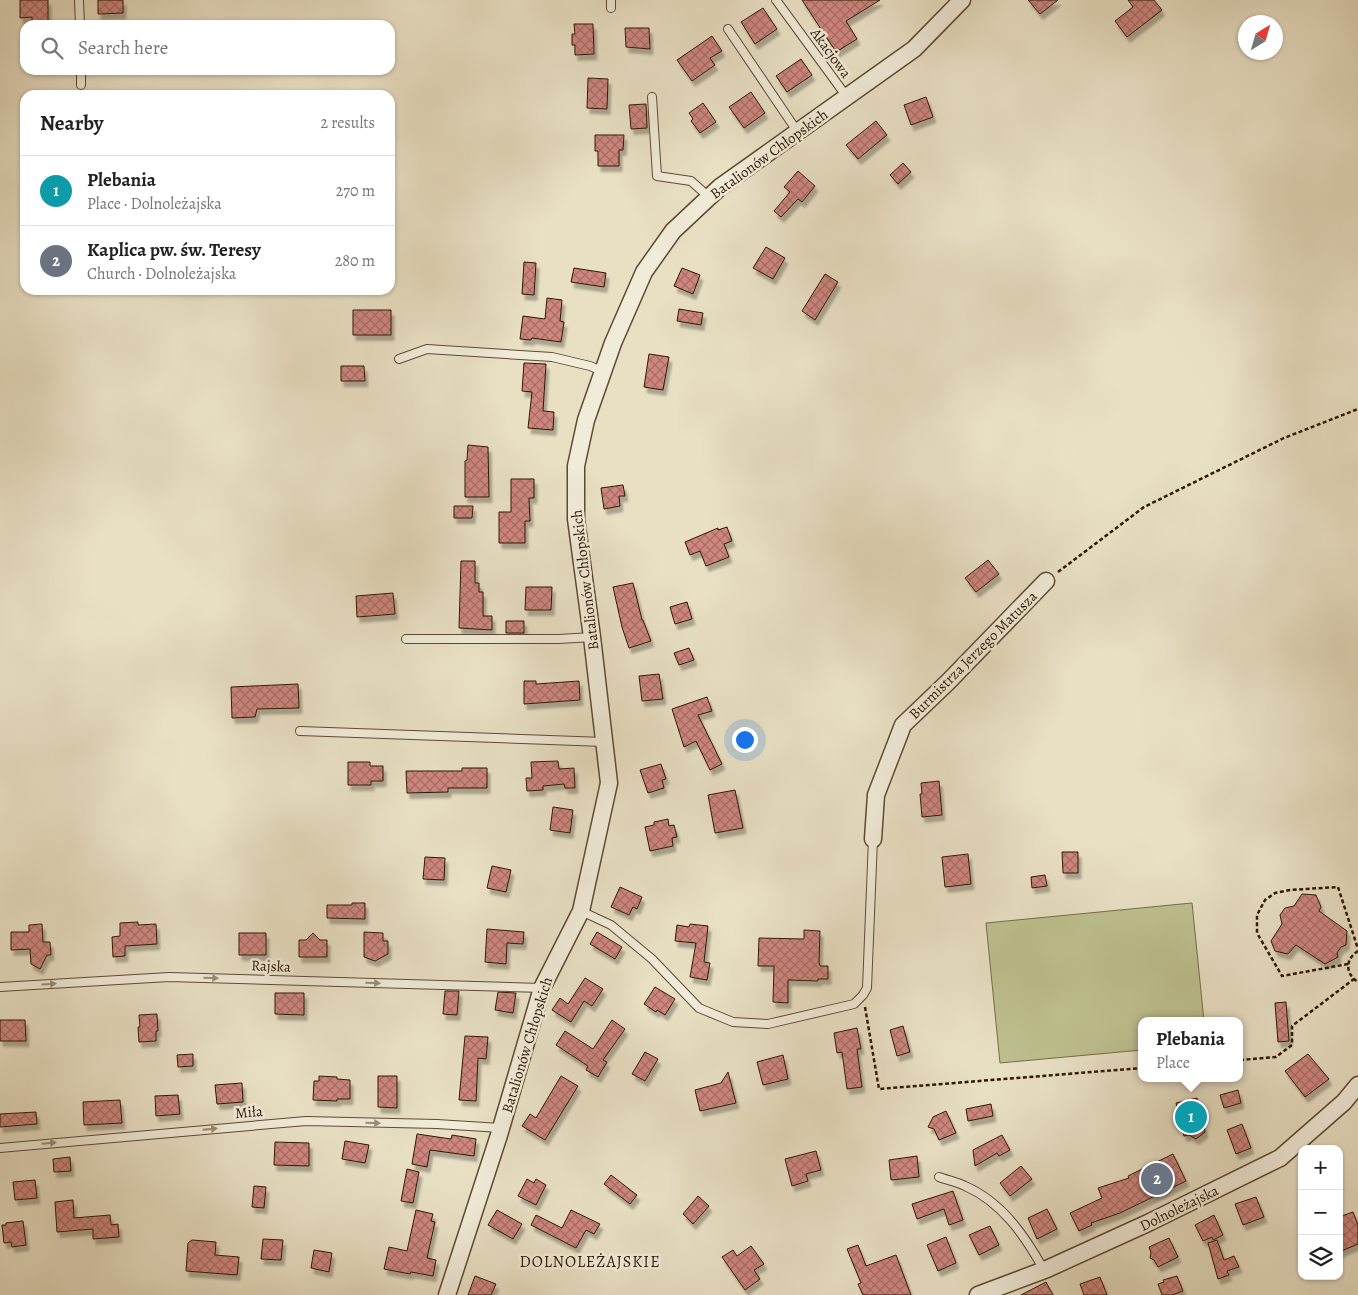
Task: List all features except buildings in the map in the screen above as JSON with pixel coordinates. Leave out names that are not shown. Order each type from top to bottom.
[{"type":"street","name":"Batalionów Chłopskich","points":[[447,1295],[501,1128],[542,988],[581,911],[609,783],[576,519],[576,466],[586,420],[602,371],[644,272],[673,231],[720,187],[914,49],[962,0]]},
{"type":"street","name":"Burmistrza Jerzego Matusza","points":[[874,839],[876,795],[904,725],[1046,581]]},
{"type":"street","name":"Dolnoleżajska","points":[[978,1295],[1044,1270],[1148,1223],[1280,1158],[1344,1102],[1358,1085]]},
{"type":"lane","points":[[79,0],[80,20]]},
{"type":"lane","name":"Akacjowa","points":[[776,0],[847,98]]},
{"type":"lane","points":[[728,29],[797,131]]},
{"type":"lane","points":[[81,75],[81,85]]},
{"type":"lane","points":[[652,96],[657,176],[691,181],[709,198]]},
{"type":"lane","points":[[399,359],[428,350],[524,355],[552,357],[590,366],[602,371]]},
{"type":"lane","points":[[406,639],[559,639],[592,637]]},
{"type":"lane","points":[[300,731],[604,742]]},
{"type":"lane","name":"Burmistrza Jerzego Matusza","points":[[863,995],[867,988],[874,839]]},
{"type":"lane","points":[[581,911],[612,925],[652,959],[699,1008],[733,1022],[768,1024],[854,1004],[863,995]]},
{"type":"lane","name":"Rajska","points":[[0,987],[169,977],[542,988]]},
{"type":"lane","name":"Miła","points":[[0,1148],[306,1121],[437,1124],[501,1128]]},
{"type":"lane","points":[[939,1177],[965,1186],[986,1198],[1015,1225],[1031,1247],[1044,1270]]},
{"type":"path","name":"Burmistrza Jerzego Matusza","points":[[1046,581],[1144,507],[1284,438],[1358,409]]},
{"type":"path","points":[[1348,964],[1282,976],[1257,933],[1257,915],[1265,900],[1276,893],[1290,890],[1338,887],[1358,950],[1350,958],[1348,970],[1358,982]]},
{"type":"path","points":[[1243,1060],[1276,1058],[1292,1045],[1292,1026],[1354,979]]},
{"type":"path","points":[[863,995],[880,1089],[1138,1068]]},
{"type":"green space","points":[[1192,903],[1204,1017],[1138,1017],[1138,1050],[1000,1063],[986,923]]},
{"type":"place","name":"Plebania","points":[[1191,1117]]},
{"type":"place","name":"Kaplica pw. św. Teresy","points":[[1157,1179]]},
{"type":"district","name":"DOLNOLEŻAJSKIE","points":[[590,1261]]}]
